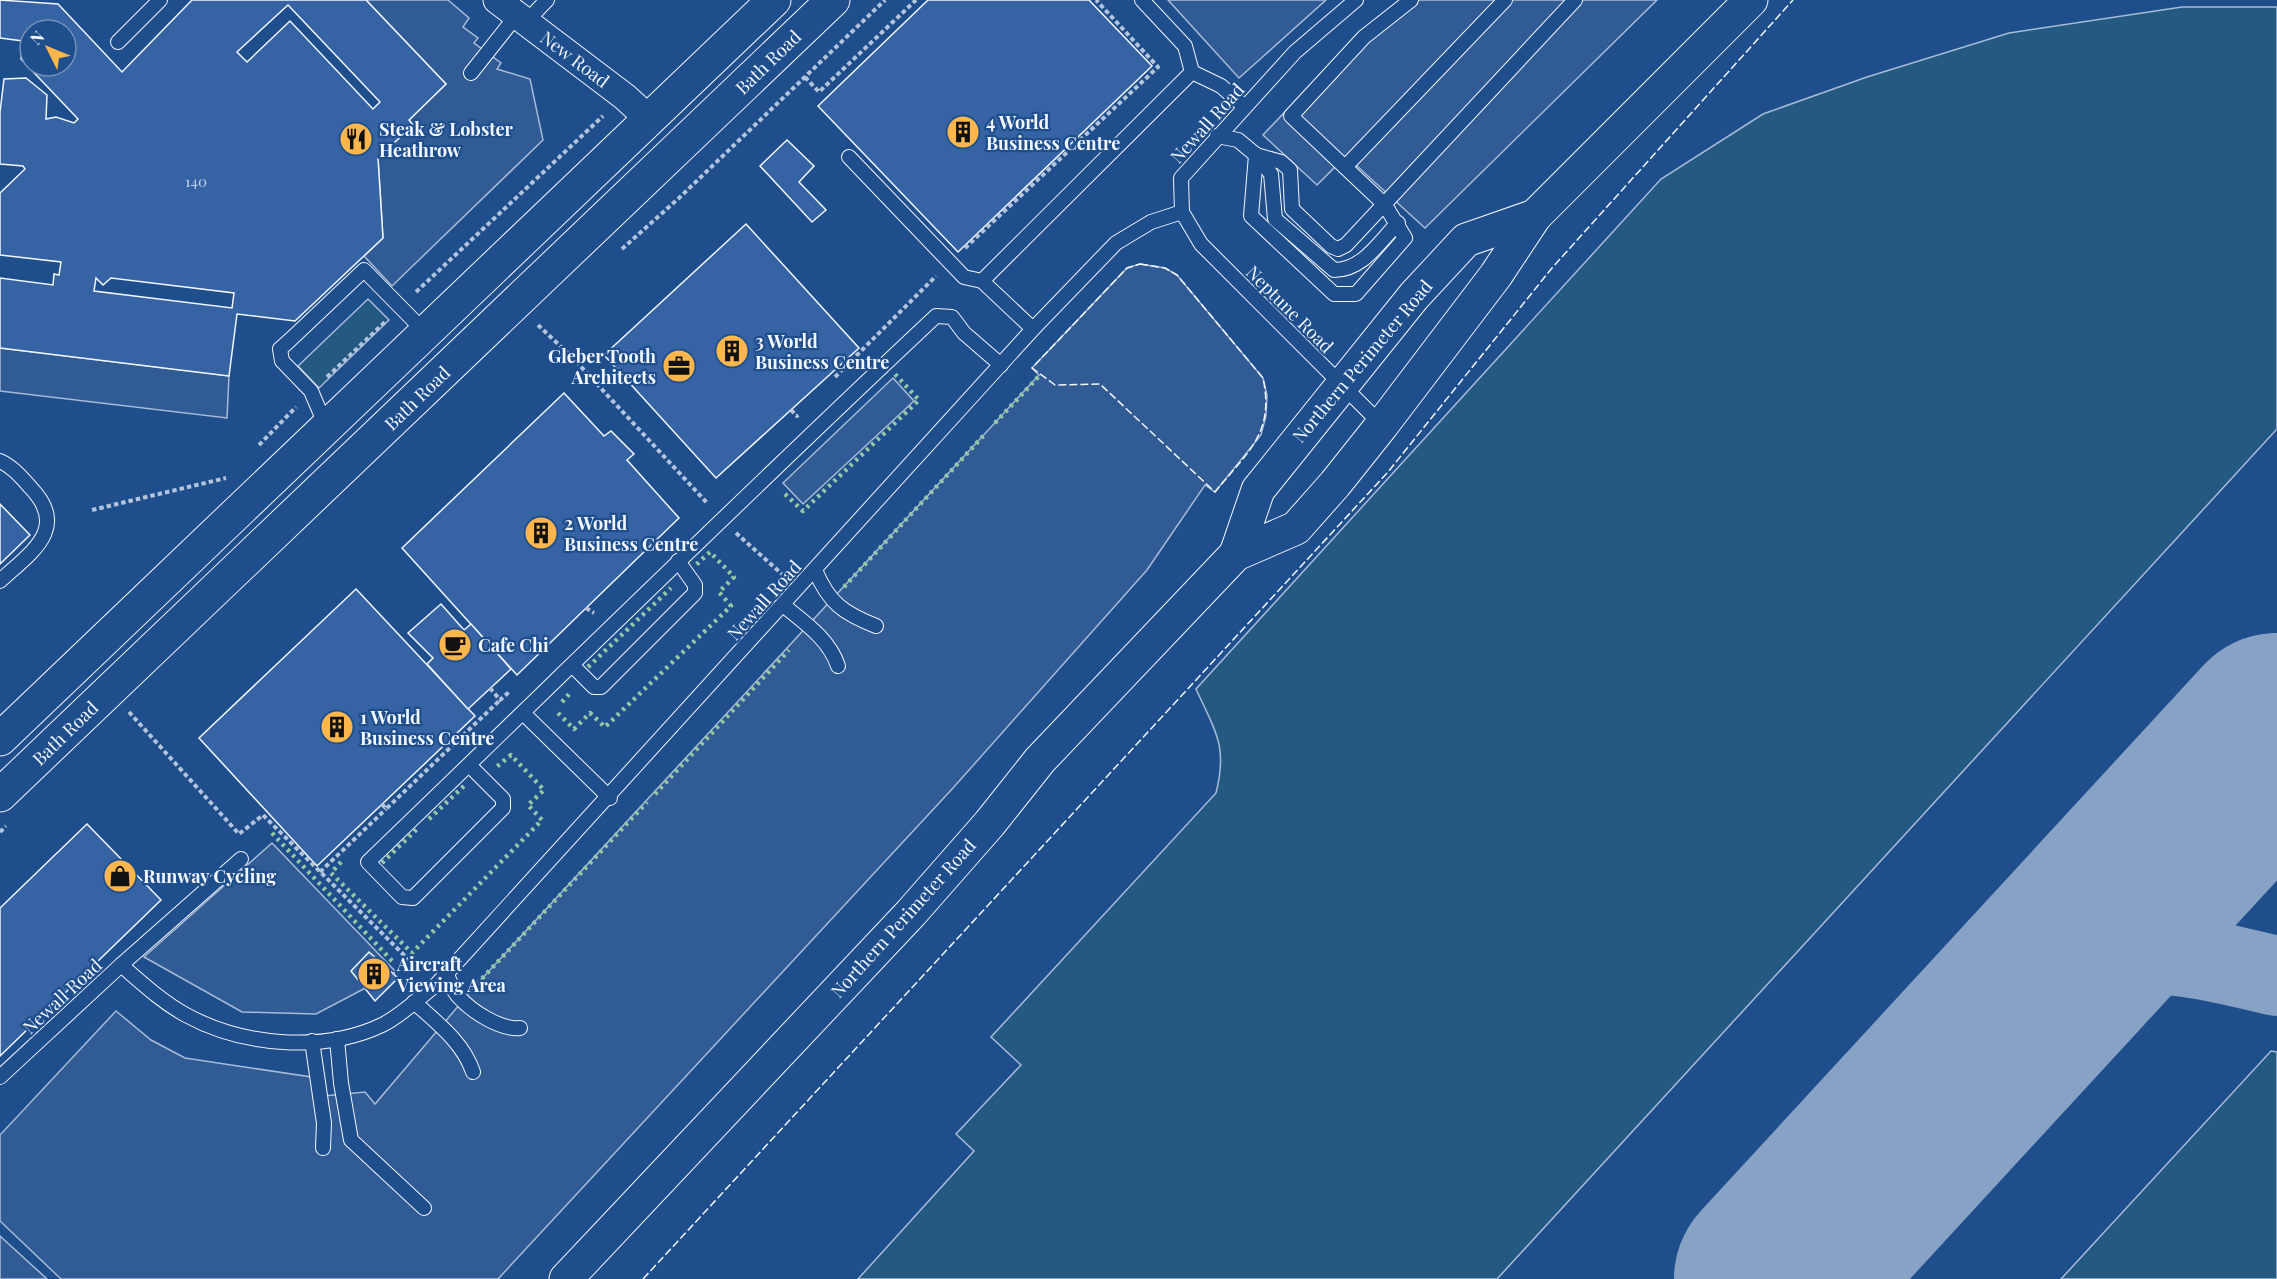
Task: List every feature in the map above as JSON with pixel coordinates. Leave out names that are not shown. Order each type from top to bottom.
[{"type":"main road","points":[[0,739],[774,0]]},
{"type":"main road","name":"Bath Road","points":[[0,795],[834,0]]},
{"type":"main road","name":"Northern Perimeter Road","points":[[566,1279],[911,913],[990,823],[1040,760],[1236,554],[1296,528],[1382,425],[1496,275],[1535,216],[1751,0]]},
{"type":"main road","name":"Northern Perimeter Road","points":[[1236,554],[1258,490],[1414,296],[1466,240],[1535,216]]},
{"type":"street","name":"New Road","points":[[514,12],[625,97],[650,120]]},
{"type":"lane","points":[[118,42],[160,0]]},
{"type":"lane","points":[[471,73],[514,12],[547,0]]},
{"type":"lane","points":[[1142,0],[1185,46],[1192,72],[1221,86],[1245,107]]},
{"type":"lane","name":"Newall Road","points":[[121,965],[161,999],[186,1015],[221,1032],[260,1039],[337,1040],[383,1025],[414,1002],[442,979],[610,798],[1001,365],[1116,243],[1151,222],[1182,212],[1181,178],[1295,52],[1356,0]]},
{"type":"lane","points":[[1256,155],[1251,216],[1334,294],[1356,294],[1405,238],[1385,205],[1291,116],[1364,37],[1411,0]]},
{"type":"lane","points":[[1345,166],[1505,0]]},
{"type":"lane","points":[[1256,155],[1281,162],[1290,170],[1292,209],[1331,246],[1338,249],[1346,245],[1385,205],[1575,0]]},
{"type":"lane","points":[[982,281],[1192,72]]},
{"type":"lane","points":[[1217,136],[1238,140],[1256,155],[1272,174],[1275,219],[1334,270],[1346,270],[1358,265],[1398,223]]},
{"type":"lane","points":[[849,157],[964,277],[982,281],[1034,329]]},
{"type":"lane","name":"Neptune Road","points":[[1182,212],[1201,244],[1341,387],[1382,425]]},
{"type":"lane","points":[[326,426],[311,391],[282,361],[280,350],[290,340],[364,270],[425,332]]},
{"type":"lane","points":[[469,765],[502,799],[503,808],[413,898],[402,897],[368,862],[523,713],[573,666],[721,518],[936,316],[952,317],[964,333],[1001,365]]},
{"type":"lane","points":[[0,461],[9,465],[41,499],[49,517],[43,538],[0,581]]},
{"type":"lane","points":[[573,666],[594,687],[600,687],[695,593],[695,585],[678,561]]},
{"type":"lane","points":[[815,570],[825,594],[853,617],[876,626]]},
{"type":"lane","points":[[783,605],[820,636],[833,652],[838,666]]},
{"type":"lane","points":[[523,713],[610,798]]},
{"type":"lane","name":"Newall Road","points":[[0,1077],[121,965],[241,859]]},
{"type":"lane","points":[[442,979],[457,995],[488,1019],[513,1029],[520,1028]]},
{"type":"lane","points":[[414,1002],[450,1035],[468,1058],[473,1072]]},
{"type":"lane","points":[[337,1040],[341,1083],[351,1140],[424,1208]]},
{"type":"lane","points":[[312,1041],[324,1123],[323,1148]]},
{"type":"path","points":[[805,77],[819,92],[916,0]]},
{"type":"path","points":[[829,384],[950,262],[1056,160],[1158,67],[1096,0]]},
{"type":"path","points":[[537,324],[573,358],[721,518],[799,589]]},
{"type":"path","points":[[791,410],[797,416],[805,408]]},
{"type":"path","points":[[92,510],[226,478]]},
{"type":"path","points":[[320,872],[500,700]]},
{"type":"path","points":[[126,710],[239,834],[263,814],[419,970],[442,979]]},
{"type":"path","points":[[382,804],[386,809]]},
{"type":"shaded area","points":[[366,0],[448,0],[469,18],[463,27],[478,38],[474,43],[501,63],[497,69],[530,79],[543,140],[392,286],[364,256],[383,238],[378,158],[413,125],[409,120],[446,84]]},
{"type":"shaded area","points":[[1168,0],[1326,0],[1239,78]]},
{"type":"shaded area","points":[[1401,0],[1657,0],[1425,228],[1346,156],[1317,185],[1263,135],[1362,30]]},
{"type":"shaded area","points":[[2182,7],[2277,7],[2277,429],[1497,1279],[858,1279],[974,1151],[956,1134],[1021,1065],[991,1037],[1216,793],[1221,762],[1218,739],[1196,689],[1661,179],[1763,114],[1867,77],[2009,33]]},
{"type":"shaded area","points":[[1140,264],[1165,268],[1177,275],[1263,378],[1267,395],[1266,416],[1261,435],[1215,492],[1205,485],[1147,570],[953,788],[498,1279],[61,1279],[0,1221],[0,1135],[116,1011],[151,1040],[185,1058],[318,1078],[324,1096],[365,1092],[375,1104],[477,984],[1039,375],[1032,368],[1127,268]]},
{"type":"shaded area","points":[[368,299],[389,320],[319,388],[298,366]]},
{"type":"shaded area","points":[[0,348],[229,376],[227,418],[0,391]]},
{"type":"shaded area","points":[[893,378],[914,401],[803,504],[783,483]]},
{"type":"shaded area","points":[[272,843],[396,972],[316,1014],[242,1012],[144,957]]},
{"type":"shaded area","points":[[2271,1051],[2277,1052],[2277,1279],[2061,1279]]},
{"type":"shaded area","points":[[0,1236],[47,1279],[0,1279]]},
{"type":"building","points":[[0,0],[58,4],[71,18],[18,18],[18,40],[0,38]]},
{"type":"building","points":[[192,0],[366,0],[446,84],[409,120],[413,125],[378,158],[383,238],[295,321],[237,314],[229,376],[0,348],[0,278],[53,285],[54,274],[59,275],[61,262],[0,255],[0,193],[25,169],[23,166],[0,164],[0,112],[4,79],[26,78],[47,95],[46,119],[56,117],[74,123],[78,119],[39,78],[78,78],[78,25],[122,72]],"holes":[[[288,5],[380,102],[373,109],[290,21],[247,62],[237,52]],[[96,278],[103,285],[111,278],[234,293],[232,308],[94,291]]]},
{"type":"building","name":"4 World Business Centre","points":[[928,0],[1089,0],[1152,66],[958,252],[818,106]]},
{"type":"building","points":[[787,140],[814,166],[799,182],[826,210],[812,222],[760,166]]},
{"type":"building","name":"3 World Business Centre","points":[[746,224],[859,348],[716,478],[604,355]]},
{"type":"building","name":"2 World Business Centre","points":[[564,393],[604,436],[611,431],[634,454],[627,460],[679,518],[517,675],[402,548]]},
{"type":"building","points":[[0,504],[30,535],[0,564]]},
{"type":"building","name":"1 World Business Centre","points":[[356,589],[475,716],[317,866],[199,738]]},
{"type":"building","name":"Cafe Chi","points":[[441,604],[464,630],[471,624],[511,669],[468,709],[427,664],[433,658],[408,633]]},
{"type":"building","points":[[87,824],[161,900],[0,1056],[0,908]]},
{"type":"building","name":"Aircraft Viewing Area","points":[[369,952],[398,978],[375,1001],[351,971]]},
{"type":"taxiway","points":[[2028,1003],[2093,968],[2136,956],[2177,956],[2218,962],[2277,976]]},
{"type":"runway","points":[[1774,1279],[2277,733]]},
{"type":"hedge","points":[[785,494],[803,511],[919,400],[894,373]]},
{"type":"hedge","points":[[995,423],[1040,375]]},
{"type":"hedge","points":[[844,587],[985,434]]},
{"type":"hedge","points":[[558,713],[574,729],[590,713],[605,727],[731,606],[719,592],[734,577],[710,552],[696,565]]},
{"type":"hedge","points":[[588,667],[671,588]]},
{"type":"hedge","points":[[655,794],[789,650]]},
{"type":"hedge","points":[[562,702],[570,693]]},
{"type":"hedge","points":[[341,862],[331,873],[412,953],[542,820],[528,805],[544,790],[511,755],[494,769]]},
{"type":"hedge","points":[[429,819],[465,785]]},
{"type":"hedge","points":[[477,984],[647,802]]},
{"type":"hedge","points":[[382,863],[417,829]]},
{"type":"hedge","points":[[272,833],[394,963]]},
{"type":"fence","points":[[643,1279],[1388,472],[1552,268],[1793,0]]},
{"type":"fence","points":[[1140,264],[1165,268],[1177,275],[1263,378],[1266,397],[1262,428],[1256,441],[1215,492],[1100,384],[1055,385],[1032,368],[1127,268],[1140,264]]},
{"type":"place","name":"4 World Business Centre","points":[[963,132]]},
{"type":"place","name":"Steak & Lobster Heathrow","points":[[356,139]]},
{"type":"place","name":"3 World Business Centre","points":[[732,351]]},
{"type":"place","name":"Gleber Tooth Architects","points":[[679,366]]},
{"type":"place","name":"2 World Business Centre","points":[[541,533]]},
{"type":"place","name":"Cafe Chi","points":[[455,645]]},
{"type":"place","name":"1 World Business Centre","points":[[337,727]]},
{"type":"place","name":"Runway Cycling","points":[[120,876]]},
{"type":"place","name":"Aircraft Viewing Area","points":[[374,974]]}]
